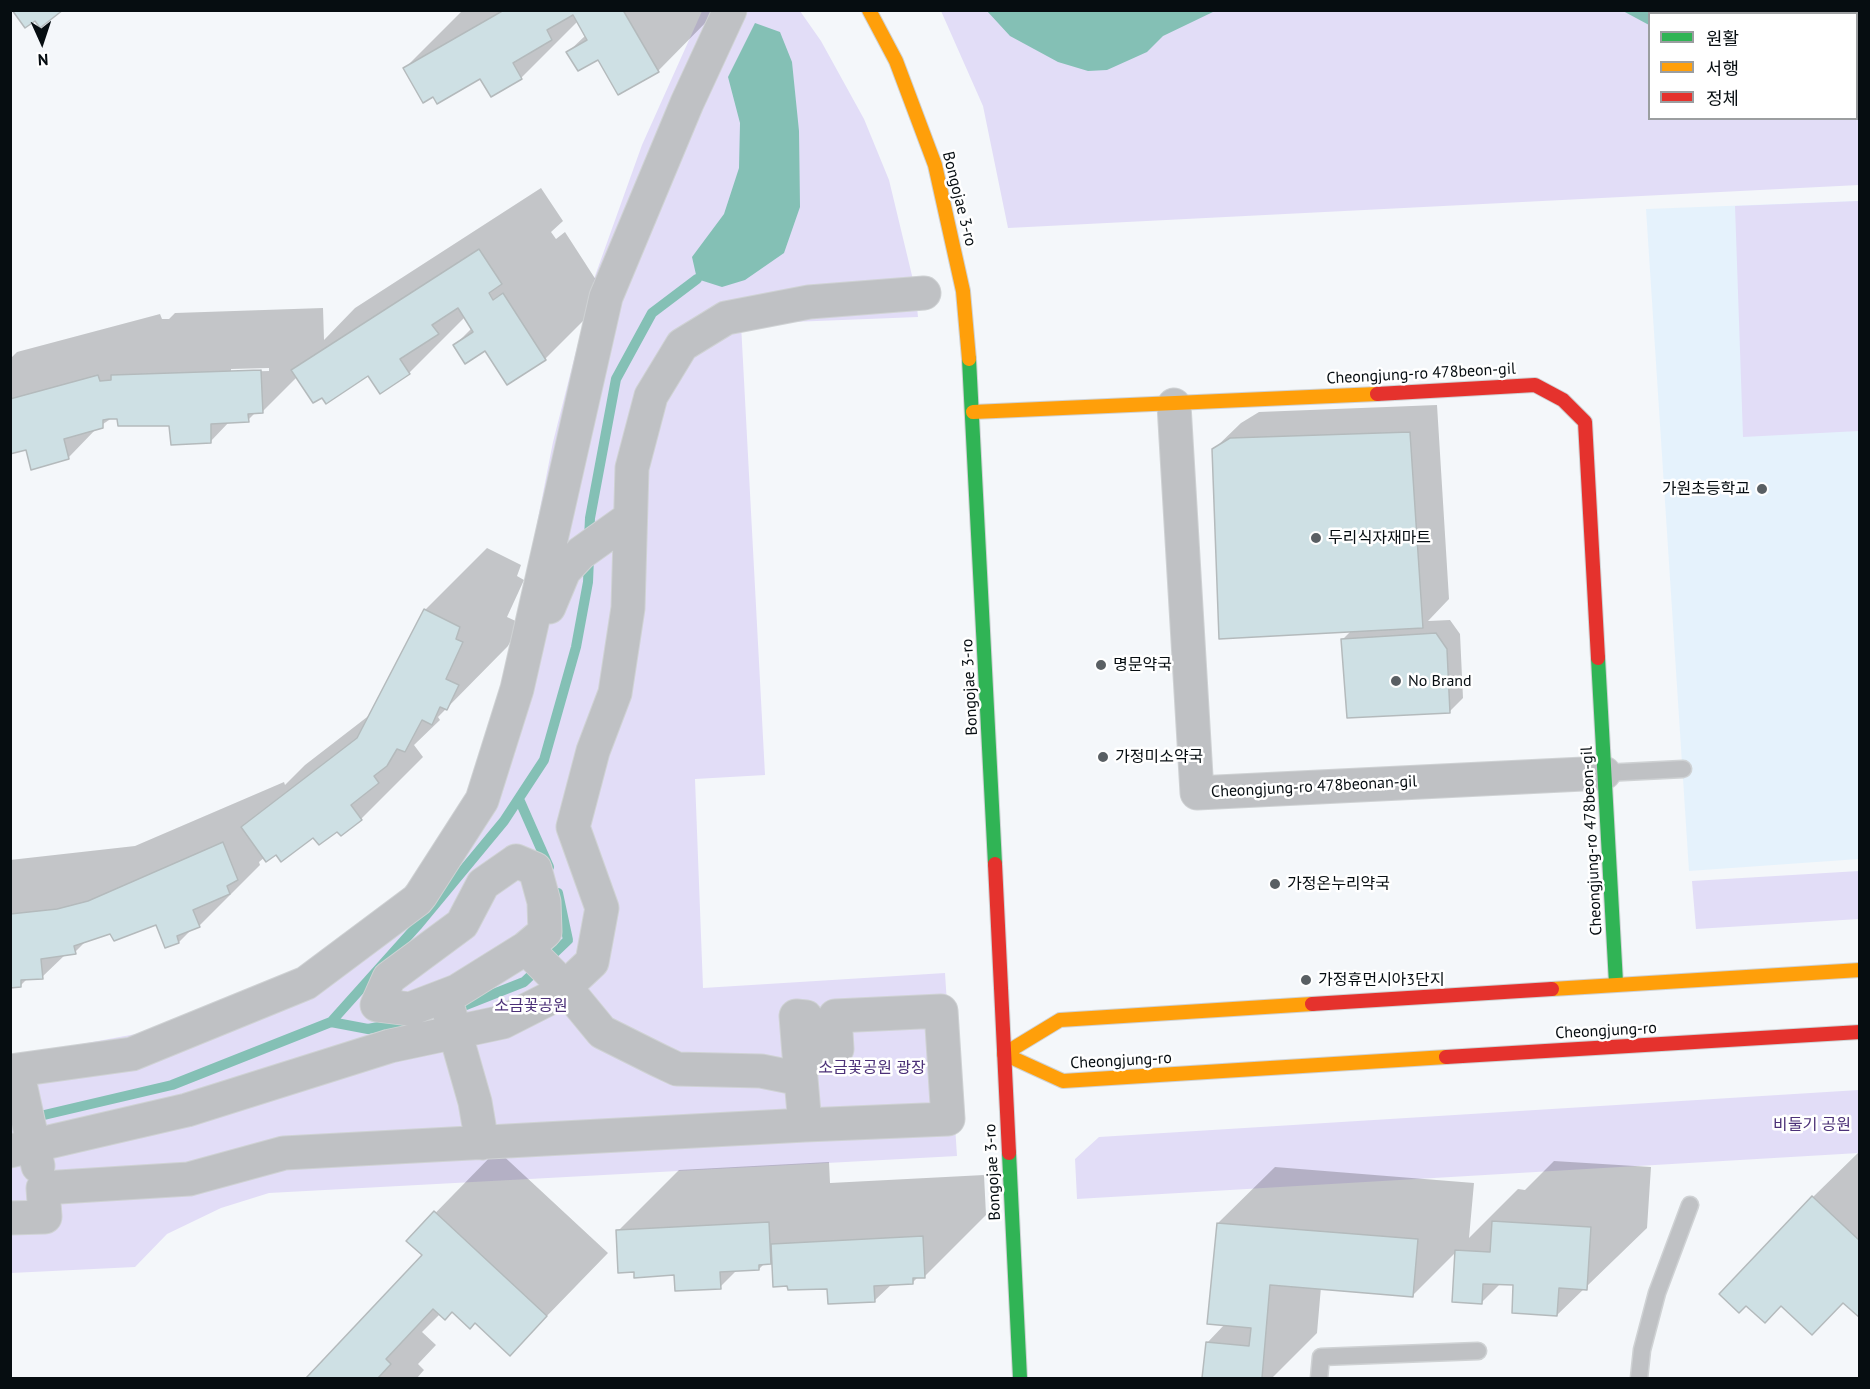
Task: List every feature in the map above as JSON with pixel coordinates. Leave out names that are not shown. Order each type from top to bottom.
[{"type":"street","points":[[517,689],[606,297],[687,103],[730,10]]},
{"type":"street","name":"Bongojae 3-ro","points":[[869,10],[896,61],[935,165],[963,291],[973,412],[1020,1378]]},
{"type":"street","points":[[22,1148],[187,1110],[390,1046],[503,1022],[558,994],[592,962],[600,930],[602,908],[573,827],[593,751],[615,693],[628,608],[632,468],[651,396],[682,345],[726,318],[809,302],[924,293]]},
{"type":"street","name":"Cheongjung-ro 478beon-gil","points":[[973,412],[1174,405],[1535,385],[1563,400],[1585,422],[1616,983]]},
{"type":"street","name":"Cheongjung-ro 478beonan-gil","points":[[1174,405],[1197,793],[1604,773]]},
{"type":"street","points":[[10,1218],[45,1217],[43,1188],[22,1148],[14,1071],[132,1054],[306,983],[421,895],[482,800],[517,689],[564,572],[582,553],[630,518]]},
{"type":"street","points":[[516,861],[535,869],[544,902],[545,932],[526,948],[445,995],[410,1009],[377,1005],[389,978],[462,924],[483,885],[516,861]]},
{"type":"street","points":[[421,895],[462,924]]},
{"type":"street","points":[[526,948],[565,987],[602,1032],[677,1069],[761,1071],[801,1079]]},
{"type":"street","points":[[1004,1054],[1060,1020],[1616,983],[1860,970]]},
{"type":"street","points":[[445,995],[475,1102],[482,1143]]},
{"type":"street","points":[[43,1188],[189,1179],[284,1153],[958,1118],[951,1010],[835,1016],[837,1048],[805,1048],[806,1017],[796,1016],[805,1125]]},
{"type":"street","name":"Cheongjung-ro","points":[[1004,1054],[1064,1081],[1860,1032]]},
{"type":"lane","points":[[1604,773],[1683,769]]},
{"type":"lane","points":[[1639,1378],[1642,1350],[1658,1293],[1690,1204]]},
{"type":"lane","points":[[1319,1378],[1321,1357],[1478,1351]]},
{"type":"shaded area","points":[[987,11],[1215,11],[1163,36],[1147,52],[1107,70],[1088,71],[1058,62],[1010,36]]},
{"type":"shaded area","points":[[1623,11],[1859,11],[1859,56],[1858,12],[1648,12],[1648,24]]},
{"type":"shaded area","points":[[755,23],[780,32],[792,62],[799,131],[800,207],[784,253],[745,280],[722,287],[697,279],[692,257],[724,214],[739,168],[740,123],[728,77]]},
{"type":"shaded area","name":"가원초등학교","points":[[1859,201],[1859,859],[1689,871],[1646,209]]},
{"type":"green space","name":"소금꽃공원","points":[[702,11],[800,11],[821,41],[864,119],[889,180],[915,288],[918,317],[741,324],[765,775],[695,779],[703,988],[945,973],[957,1156],[269,1193],[221,1208],[167,1234],[135,1267],[11,1273],[11,1057],[163,1029],[259,992],[337,945],[395,901],[445,840],[483,768],[528,569],[553,442],[595,276],[642,145]]},
{"type":"green space","points":[[941,11],[1859,11],[1859,185],[1008,228],[983,106]]},
{"type":"green space","points":[[1859,201],[1859,431],[1743,437],[1735,206]]},
{"type":"green space","points":[[1859,871],[1859,919],[1696,929],[1692,881]]},
{"type":"green space","name":"비둘기 공원","points":[[1859,1090],[1859,1153],[1077,1199],[1075,1159],[1099,1137]]},
{"type":"building","points":[[12,10],[63,10],[40,28],[35,21],[25,28]]},
{"type":"building","points":[[504,10],[623,10],[659,72],[618,95],[598,60],[578,71],[566,52],[587,40],[573,15],[547,30],[552,40],[513,63],[522,79],[491,97],[480,79],[437,104],[433,97],[423,103],[403,68]]},
{"type":"building","points":[[479,249],[502,284],[489,293],[493,300],[503,293],[546,360],[507,385],[485,351],[465,364],[453,345],[473,332],[458,308],[432,325],[439,334],[400,359],[410,374],[380,394],[368,376],[326,404],[322,398],[313,403],[291,370]]},
{"type":"building","points":[[261,370],[263,413],[248,414],[249,422],[211,424],[211,443],[171,445],[169,426],[118,426],[117,419],[109,419],[103,420],[103,428],[64,439],[69,459],[31,470],[26,450],[10,454],[10,399],[98,375],[100,381],[111,380],[111,375]]},
{"type":"building","name":"두리식자재마트","points":[[1410,432],[1423,628],[1219,639],[1212,449],[1230,438]]},
{"type":"building","points":[[424,609],[460,627],[456,639],[463,642],[446,679],[459,685],[447,710],[440,707],[432,725],[422,720],[405,752],[397,749],[387,766],[374,776],[379,783],[351,805],[362,820],[341,836],[337,832],[319,845],[313,838],[281,862],[276,855],[266,862],[241,827],[357,738]]},
{"type":"building","name":"No Brand","points":[[1436,633],[1447,649],[1450,713],[1347,718],[1341,639]]},
{"type":"building","points":[[223,842],[238,880],[227,886],[230,894],[193,910],[200,927],[177,936],[179,943],[165,948],[156,925],[114,941],[110,934],[74,946],[76,954],[41,959],[43,979],[21,980],[21,987],[10,988],[10,914],[57,909],[88,901]]},
{"type":"building","points":[[1812,1196],[1860,1241],[1860,1318],[1843,1303],[1812,1335],[1781,1306],[1765,1323],[1746,1306],[1739,1313],[1719,1294]]},
{"type":"building","points":[[434,1211],[547,1316],[510,1356],[475,1323],[470,1329],[452,1312],[445,1320],[433,1309],[386,1359],[391,1364],[378,1378],[306,1378],[422,1255],[406,1241]]},
{"type":"building","points":[[1492,1221],[1591,1227],[1587,1290],[1559,1288],[1557,1316],[1512,1313],[1513,1285],[1483,1284],[1482,1304],[1452,1302],[1455,1250],[1490,1252]]},
{"type":"building","points":[[769,1222],[771,1264],[759,1265],[759,1270],[720,1272],[721,1289],[675,1291],[674,1275],[634,1278],[634,1272],[618,1273],[616,1230]]},
{"type":"building","points":[[1217,1223],[1418,1239],[1413,1297],[1270,1285],[1262,1378],[1202,1378],[1206,1342],[1249,1346],[1251,1328],[1207,1324]]},
{"type":"building","points":[[923,1236],[925,1278],[913,1278],[913,1284],[874,1286],[875,1302],[828,1304],[827,1289],[788,1290],[787,1286],[773,1287],[771,1244]]},
{"type":"waterway","points":[[589,539],[590,518],[616,379],[652,313],[697,279]]},
{"type":"waterway","points":[[10,1123],[172,1085],[331,1022],[417,926],[504,821],[544,760],[576,647],[588,582],[589,558]]},
{"type":"waterway","points":[[519,799],[549,867]]},
{"type":"waterway","points":[[453,1010],[524,982],[568,940],[558,893]]},
{"type":"waterway","points":[[331,1022],[368,1029],[409,1021]]},
{"type":"traffic: fast","points":[[969,359],[995,864]]},
{"type":"traffic: fast","points":[[1598,658],[1616,983]]},
{"type":"traffic: fast","points":[[1009,1153],[1020,1378]]},
{"type":"traffic: slow","points":[[869,10],[896,61],[935,165],[963,291],[969,359]]},
{"type":"traffic: slow","points":[[973,412],[1377,394]]},
{"type":"traffic: slow","points":[[1552,989],[1860,970]]},
{"type":"traffic: slow","points":[[1004,1054],[1060,1020],[1312,1004]]},
{"type":"traffic: slow","points":[[1004,1054],[1063,1081],[1446,1057]]},
{"type":"traffic: jam","points":[[1377,394],[1535,385],[1563,400],[1585,422],[1598,658]]},
{"type":"traffic: jam","points":[[995,864],[1009,1153]]},
{"type":"traffic: jam","points":[[1312,1004],[1552,989]]},
{"type":"traffic: jam","points":[[1446,1057],[1860,1032]]},
{"type":"place","name":"가원초등학교","points":[[1762,489]]},
{"type":"place","name":"두리식자재마트","points":[[1316,538]]},
{"type":"place","name":"명문약국","points":[[1101,665]]},
{"type":"place","name":"No Brand","points":[[1396,681]]},
{"type":"place","name":"가정미소약국","points":[[1103,757]]},
{"type":"place","name":"가정온누리약국","points":[[1275,884]]},
{"type":"place","name":"가정휴먼시아3단지","points":[[1306,980]]},
{"type":"park label","name":"소금꽃공원 광장","points":[[872,1068]]}]
